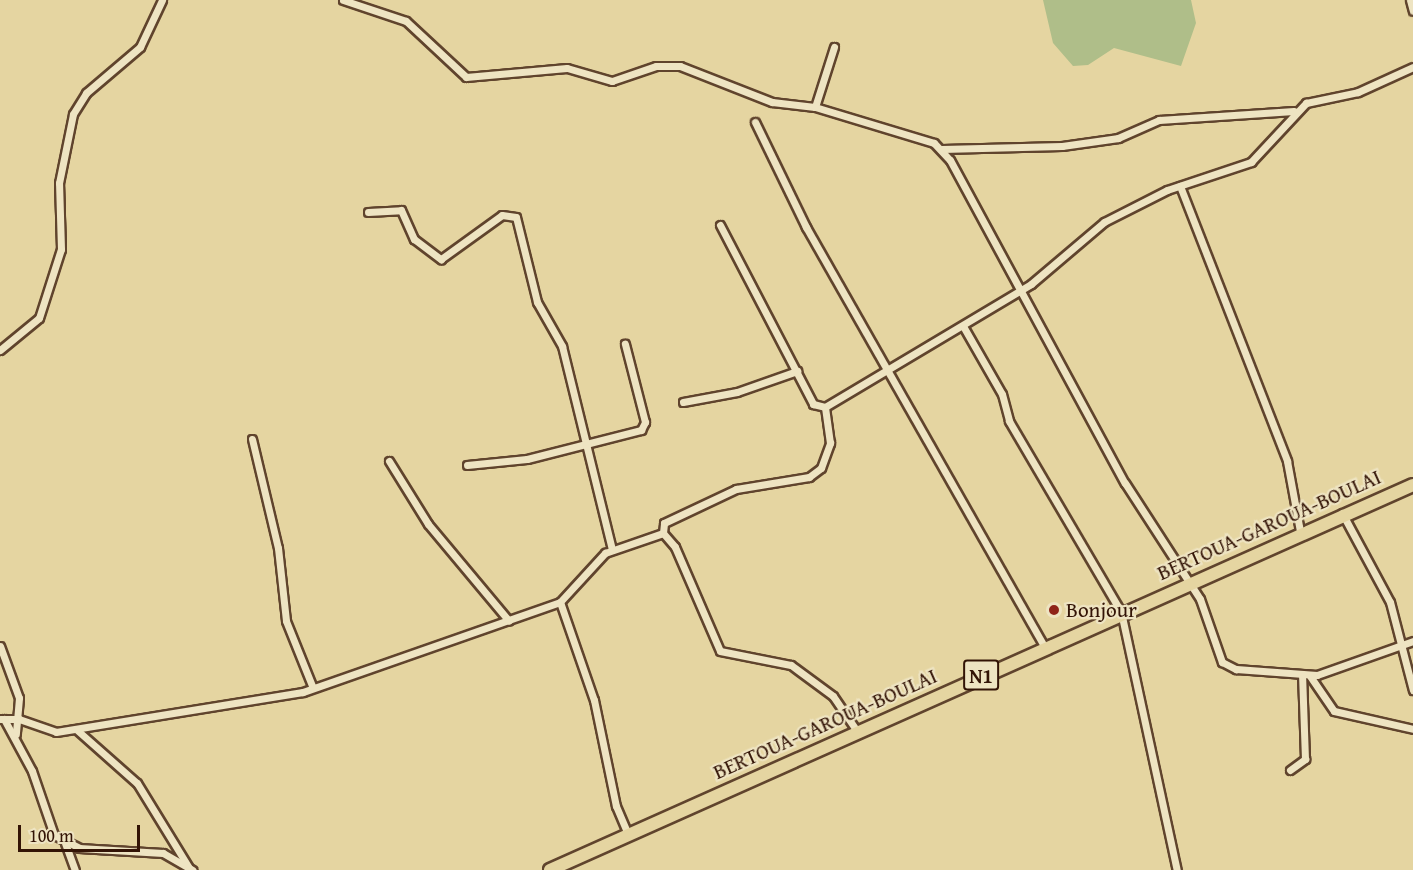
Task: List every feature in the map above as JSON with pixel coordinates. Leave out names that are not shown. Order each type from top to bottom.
[{"type":"highway","name":"BERTOUA-GAROUA-BOULAI","points":[[550,870],[1342,512],[1413,486]]},
{"type":"street","points":[[0,350],[39,318],[61,249],[59,183],[73,114],[86,93],[140,47],[162,0]]},
{"type":"street","points":[[343,0],[406,21],[466,76],[567,68],[612,81],[656,66],[680,66],[772,102],[815,107],[942,149],[1062,146],[1118,138],[1159,120],[1294,111]]},
{"type":"street","points":[[1410,0],[1413,10]]},
{"type":"street","points":[[815,107],[834,47]]},
{"type":"street","points":[[720,225],[813,404],[825,407],[1018,291],[1104,222],[1180,186],[1251,162],[1294,111],[1319,98],[1358,92],[1413,67],[1413,58]]},
{"type":"street","points":[[755,122],[806,227],[1044,646]]},
{"type":"street","points":[[942,149],[1018,291],[1186,582],[1200,599],[1222,662],[1236,669],[1306,675],[1413,641]]},
{"type":"street","points":[[1180,186],[1287,461],[1300,531]]},
{"type":"street","points":[[368,212],[401,210],[414,239],[441,259],[502,215],[516,217],[537,302],[562,346],[612,550]]},
{"type":"street","points":[[963,326],[1002,394],[1010,421],[1121,612],[1177,870]]},
{"type":"street","points":[[466,465],[588,445],[640,430],[645,422],[625,344]]},
{"type":"street","points":[[682,402],[737,392],[797,371]]},
{"type":"street","points":[[825,407],[830,443],[821,468],[808,477],[736,489],[664,523],[663,533],[675,547],[720,651],[791,665],[834,696],[857,731]]},
{"type":"street","points":[[252,439],[279,548],[286,621],[313,688]]},
{"type":"street","points":[[389,461],[428,524],[509,621]]},
{"type":"street","points":[[1342,512],[1376,569],[1404,645],[1413,690]]},
{"type":"street","points":[[2,719],[19,719],[56,732],[77,730],[313,688],[560,602],[591,563],[612,550],[663,533]]},
{"type":"street","points":[[560,602],[594,700],[616,806],[628,834]]},
{"type":"street","points":[[0,646],[19,698],[16,734]]},
{"type":"street","points":[[1306,675],[1334,711],[1413,729]]},
{"type":"street","points":[[1290,770],[1305,759],[1306,675]]},
{"type":"street","points":[[2,719],[16,734],[46,822],[65,843],[75,870]]},
{"type":"street","points":[[77,730],[137,783],[191,869]]},
{"type":"street","points":[[65,843],[164,853],[191,869]]},
{"type":"green space","points":[[1043,0],[1191,0],[1196,23],[1181,66],[1114,48],[1088,65],[1073,66],[1053,43]]},
{"type":"place","name":"Bonjour","points":[[1054,610]]}]
